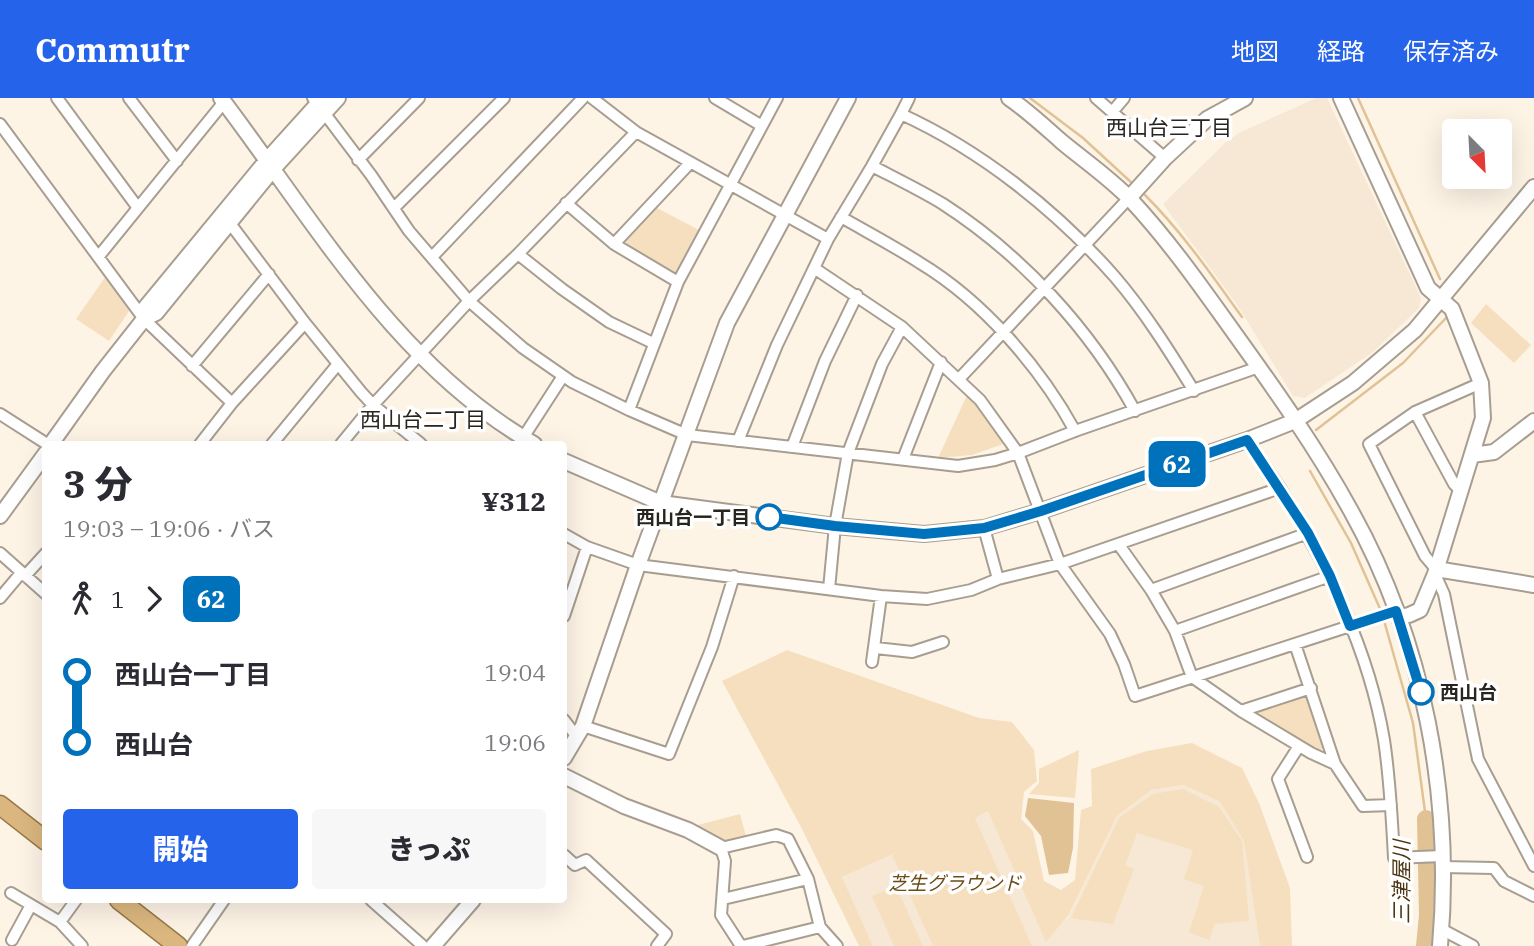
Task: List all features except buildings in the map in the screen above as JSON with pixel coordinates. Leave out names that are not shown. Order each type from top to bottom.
[{"type":"highway","points":[[0,805],[42,838]]},
{"type":"highway","points":[[123,903],[178,946]]},
{"type":"street","points":[[57,98],[138,208]]},
{"type":"street","points":[[129,98],[177,161]]},
{"type":"street","points":[[51,441],[144,319],[156,313],[229,222],[319,103],[338,98]]},
{"type":"street","points":[[358,160],[419,98]]},
{"type":"street","points":[[394,208],[504,98]]},
{"type":"street","points":[[432,257],[583,98]]},
{"type":"street","points":[[592,98],[636,132],[828,239]]},
{"type":"street","points":[[715,98],[762,126]]},
{"type":"street","points":[[629,410],[678,282],[777,98]]},
{"type":"street","points":[[567,753],[580,731],[727,323],[848,98]]},
{"type":"street","points":[[738,441],[777,345],[828,239],[909,98]]},
{"type":"street","points":[[1009,98],[1129,198],[1181,258],[1259,367],[1352,511],[1375,558],[1390,615],[1415,668],[1431,738],[1439,794],[1440,946]]},
{"type":"street","points":[[1097,98],[1165,158]]},
{"type":"street","points":[[1113,111],[1124,98]]},
{"type":"street","points":[[959,379],[1165,158],[1207,119],[1245,98]]},
{"type":"street","points":[[814,268],[902,327],[980,400],[1018,453],[1060,564],[1110,634],[1135,696],[1350,626],[1390,615],[1409,615],[1420,610],[1435,572],[1472,455],[1482,418],[1481,383],[1452,309],[1428,288],[1341,98]]},
{"type":"street","points":[[99,256],[223,100],[367,297],[418,355],[466,399],[524,441]]},
{"type":"street","points":[[319,103],[394,208],[469,301],[523,348],[563,376],[629,410],[687,435],[958,466],[1018,453],[1259,367]]},
{"type":"street","points":[[901,114],[926,125],[996,170],[1051,212],[1116,278],[1168,349],[1194,391]]},
{"type":"street","points":[[0,124],[144,319],[232,403]]},
{"type":"street","points":[[343,441],[469,301],[636,132]]},
{"type":"street","points":[[614,244],[690,163]]},
{"type":"street","points":[[144,319],[145,308],[271,164]]},
{"type":"street","points":[[872,166],[943,205],[1003,248],[1045,288],[1121,385],[1135,411]]},
{"type":"street","points":[[567,462],[661,502],[835,526],[924,534],[984,528],[1041,511],[1295,421],[1353,383],[1415,330],[1534,187]]},
{"type":"street","points":[[566,203],[614,244],[678,282]]},
{"type":"street","points":[[841,217],[922,264],[1003,331],[1060,402],[1075,431]]},
{"type":"street","points":[[229,222],[338,364],[373,405],[409,440]]},
{"type":"street","points":[[518,254],[609,322],[653,343]]},
{"type":"street","points":[[192,366],[269,274]]},
{"type":"street","points":[[792,447],[825,361],[857,295]]},
{"type":"street","points":[[202,441],[232,403],[305,323]]},
{"type":"street","points":[[829,589],[835,526],[848,453],[882,364],[902,327]]},
{"type":"street","points":[[903,459],[941,362]]},
{"type":"street","points":[[274,441],[338,364]]},
{"type":"street","points":[[526,441],[563,376]]},
{"type":"street","points":[[1481,383],[1415,412],[1369,444],[1444,594],[1478,759],[1534,866]]},
{"type":"street","points":[[1415,412],[1454,484],[1460,489]]},
{"type":"street","points":[[0,414],[44,441]]},
{"type":"street","points":[[1472,455],[1494,452],[1534,421]]},
{"type":"street","points":[[1247,440],[1308,533],[1330,576],[1368,676],[1384,739],[1394,858],[1423,858],[1494,868],[1504,881],[1534,896]]},
{"type":"street","points":[[0,516],[42,458]]},
{"type":"street","points":[[567,536],[587,547],[638,565],[881,596],[927,599],[971,590],[998,579],[1060,564],[1280,488]]},
{"type":"street","points":[[984,528],[998,579]]},
{"type":"street","points":[[1151,590],[1308,533]]},
{"type":"street","points":[[1119,545],[1151,590],[1175,631],[1192,677],[1241,711],[1335,764]]},
{"type":"street","points":[[567,607],[587,547]]},
{"type":"street","points":[[0,553],[42,591]]},
{"type":"street","points":[[0,598],[42,557]]},
{"type":"street","points":[[1435,572],[1534,585]]},
{"type":"street","points":[[567,722],[580,731],[669,754],[712,647],[734,576]]},
{"type":"street","points":[[1175,631],[1330,576]]},
{"type":"street","points":[[872,662],[881,596]]},
{"type":"street","points":[[876,648],[912,652],[943,642]]},
{"type":"street","points":[[1295,644],[1335,764],[1363,806],[1391,805]]},
{"type":"street","points":[[1241,711],[1311,688]]},
{"type":"street","points":[[1299,746],[1278,779],[1307,857]]},
{"type":"street","points":[[567,778],[624,806],[688,830],[722,848],[776,835],[784,836],[808,880],[820,927],[837,946]]},
{"type":"street","points":[[1522,842],[1534,836]]},
{"type":"street","points":[[722,848],[725,861],[721,915],[742,946],[820,927]]},
{"type":"street","points":[[567,858],[575,865],[586,860],[647,914],[666,934],[657,946]]},
{"type":"street","points":[[723,899],[808,880]]},
{"type":"street","points":[[11,893],[60,922],[82,946]]},
{"type":"street","points":[[60,922],[74,903]]},
{"type":"street","points":[[192,946],[222,903]]},
{"type":"street","points":[[374,903],[423,946]]},
{"type":"street","points":[[433,946],[470,903]]},
{"type":"street","points":[[12,940],[31,905]]},
{"type":"street","points":[[1441,929],[1473,946]]},
{"type":"shaded area","points":[[1316,98],[1327,98],[1421,298],[1419,308],[1373,352],[1305,398],[1293,396],[1238,306],[1163,204],[1225,143],[1239,133]]},
{"type":"shaded area","points":[[1184,785],[1220,802],[1245,841],[1260,946],[873,946],[842,877],[989,811],[1046,941],[1068,917],[1117,816],[1151,790]]},
{"type":"shaded area","points":[[1028,798],[1074,803],[1073,848],[1068,873],[1049,875],[1041,836],[1025,816]]},
{"type":"green space","points":[[655,207],[701,231],[676,277],[623,246],[623,241]]},
{"type":"green space","points":[[106,276],[129,311],[109,341],[76,319]]},
{"type":"green space","points":[[1486,304],[1531,345],[1514,363],[1471,323]]},
{"type":"green space","points":[[968,393],[1006,443],[972,455],[938,458]]},
{"type":"green space","name":"芝生グラウンド","points":[[787,650],[979,718],[1012,722],[1034,750],[1037,781],[1024,792],[1021,819],[1033,831],[1044,881],[1061,890],[1075,880],[1081,810],[1092,806],[1091,769],[1147,751],[1192,743],[1242,768],[1259,803],[1290,888],[1292,946],[1260,946],[1244,841],[1220,802],[1184,785],[1151,790],[1117,816],[1068,916],[1046,942],[988,811],[975,818],[1032,946],[933,946],[892,855],[909,847],[842,877],[873,946],[859,946],[802,829],[722,681]]},
{"type":"green space","points":[[1308,694],[1326,747],[1318,751],[1259,716],[1259,710]]},
{"type":"green space","points":[[1079,750],[1075,798],[1029,794],[1039,783],[1039,769]]},
{"type":"green space","points":[[1183,789],[1219,807],[1242,841],[1249,921],[1215,924],[1209,940],[1189,932],[1204,886],[1184,879],[1193,850],[1137,833],[1125,865],[1134,869],[1113,924],[1071,918],[1119,818],[1153,794]]},
{"type":"green space","points":[[740,814],[746,836],[719,842],[694,826]]},
{"type":"green space","points":[[896,886],[923,946],[894,946],[872,896]]},
{"type":"waterway","points":[[1030,98],[1083,138],[1133,184]]},
{"type":"waterway","points":[[1358,98],[1440,279]]},
{"type":"waterway","points":[[1145,195],[1184,239],[1242,317]]},
{"type":"waterway","points":[[1316,430],[1403,363],[1447,317]]},
{"type":"waterway","points":[[1310,471],[1351,543],[1381,611]]},
{"type":"waterway","points":[[1383,617],[1413,723],[1426,819]]},
{"type":"waterway","name":"三津屋川","points":[[1425,946],[1428,915],[1426,819]]},
{"type":"bus line","name":"62","points":[[769,517],[924,534],[984,528],[1247,440],[1308,533],[1330,576],[1350,626],[1396,611],[1421,692]]},
{"type":"place","name":"西山台一丁目","points":[[769,517]]},
{"type":"place","name":"西山台","points":[[1421,692]]},
{"type":"district","name":"西山台三丁目","points":[[1169,128]]},
{"type":"district","name":"西山台二丁目","points":[[423,420]]}]
